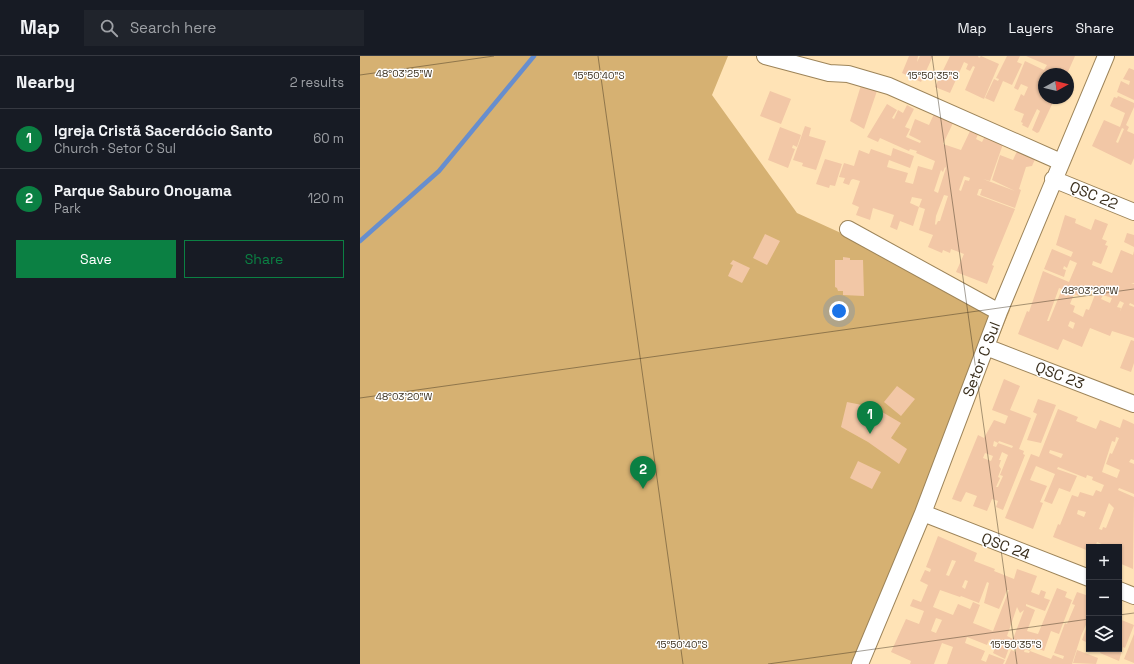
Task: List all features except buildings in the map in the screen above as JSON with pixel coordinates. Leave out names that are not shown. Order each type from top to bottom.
[{"type":"street","points":[[766,56],[829,73],[848,74],[889,86],[1062,162]]},
{"type":"street","name":"Setor C Sul","points":[[860,664],[923,513],[999,312],[1106,56]]},
{"type":"street","name":"QSC 22","points":[[1054,179],[1134,212]]},
{"type":"street","points":[[848,229],[999,312]]},
{"type":"street","name":"QSC 23","points":[[986,347],[1134,404]]},
{"type":"street","name":"QSC 24","points":[[923,513],[1086,577]]},
{"type":"street","points":[[1122,591],[1134,596]]},
{"type":"shaded area","points":[[360,56],[728,56],[712,95],[797,213],[1010,310],[862,664],[360,664]]},
{"type":"waterway","points":[[360,241],[439,171],[534,56]]},
{"type":"place","name":"Igreja Cristã Sacerdócio Santo","points":[[870,434]]},
{"type":"place","name":"Parque Saburo Onoyama","points":[[643,489]]}]
